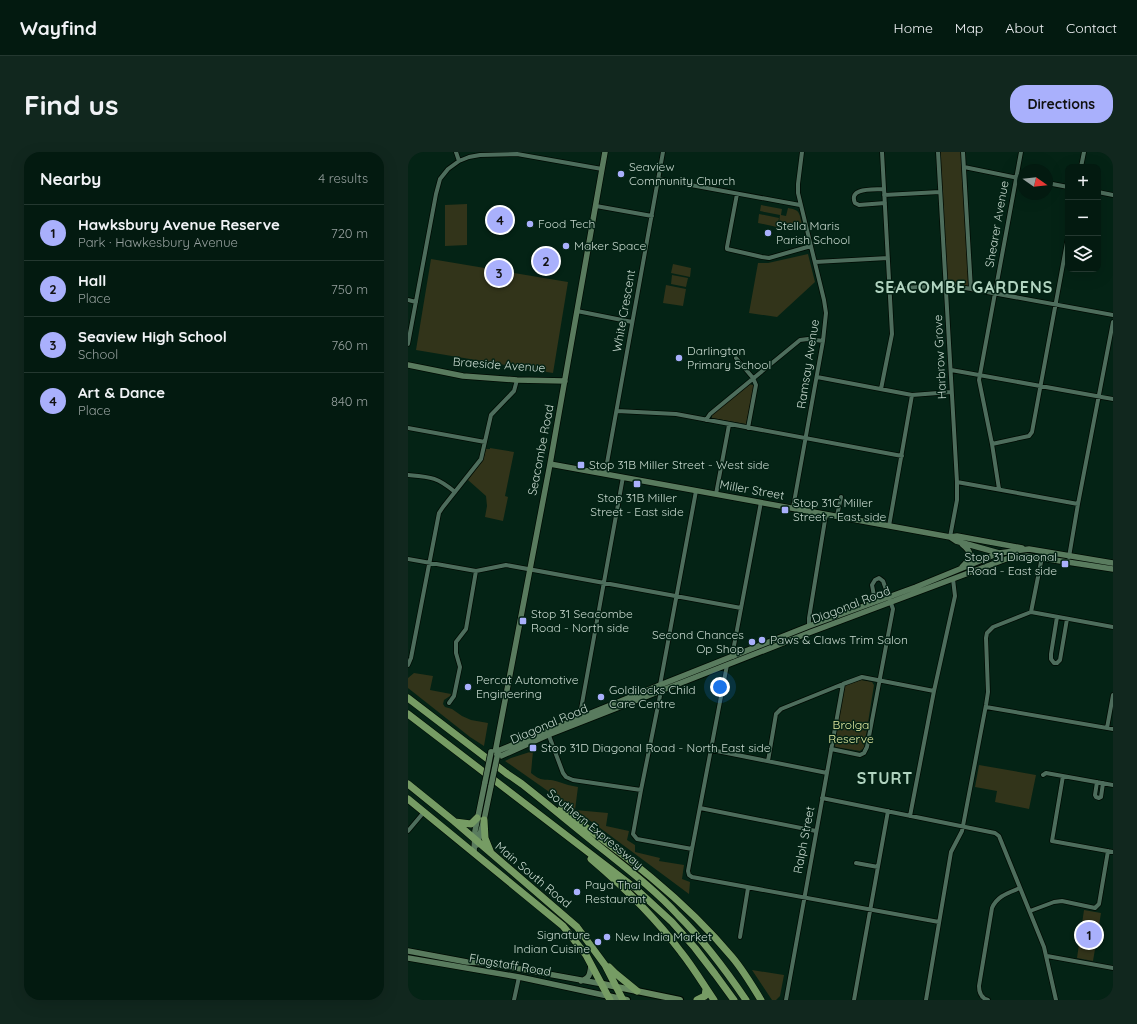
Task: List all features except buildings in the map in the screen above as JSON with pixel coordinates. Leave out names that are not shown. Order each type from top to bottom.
[{"type":"highway","name":"Southern Expressway","points":[[408,698],[522,784],[637,876],[693,930],[721,963],[746,1000]]},
{"type":"highway","name":"Southern Expressway","points":[[408,714],[636,888],[672,922],[715,974],[734,1000]]},
{"type":"highway","name":"Main South Road","points":[[408,784],[455,822],[577,928],[601,961],[624,1000]]},
{"type":"highway","points":[[522,784],[555,805],[630,860],[675,897],[732,957],[761,1000]]},
{"type":"highway","name":"Main South Road","points":[[408,799],[563,926],[579,945],[609,998]]},
{"type":"highway","points":[[455,822],[470,824],[481,819],[491,854]]},
{"type":"highway","points":[[566,836],[627,890],[656,921],[688,961],[714,1000]]},
{"type":"highway","points":[[601,961],[606,963],[615,973],[637,991]]},
{"type":"highway","points":[[697,1000],[705,996],[706,989]]},
{"type":"main road","name":"Seacombe Road","points":[[474,853],[490,786],[494,754],[550,464],[606,152]]},
{"type":"main road","name":"Braeside Avenue","points":[[408,365],[463,376],[517,380],[565,381]]},
{"type":"main road","name":"Miller Street","points":[[550,464],[950,537],[961,543],[999,553],[1019,556]]},
{"type":"main road","name":"Miller Street","points":[[950,537],[956,536],[1029,549]]},
{"type":"main road","points":[[960,568],[966,562],[970,554],[967,548],[961,543]]},
{"type":"main road","name":"Diagonal Road","points":[[494,754],[810,629],[875,601],[890,599],[960,568],[999,553],[1029,549],[1113,569]]},
{"type":"main road","name":"Diagonal Road","points":[[726,662],[733,657],[890,599],[953,579],[999,561],[1019,556],[1113,563]]},
{"type":"main road","points":[[950,573],[953,579]]},
{"type":"main road","name":"Seacombe Road","points":[[481,819],[485,782],[494,754]]},
{"type":"main road","name":"Flagstaff Road","points":[[408,951],[467,962],[487,963],[602,984]]},
{"type":"main road","name":"Flagstaff Road","points":[[408,958],[519,977],[609,998]]},
{"type":"main road","points":[[580,981],[588,977],[591,964]]},
{"type":"main road","points":[[513,968],[519,977],[526,971]]},
{"type":"main road","points":[[602,984],[680,1000]]},
{"type":"main road","points":[[609,998],[624,1000]]},
{"type":"street","points":[[456,152],[459,161]]},
{"type":"street","points":[[542,159],[543,152]]},
{"type":"street","name":"White Crescent","points":[[605,474],[663,152]]},
{"type":"street","name":"Ramsay Avenue","points":[[793,508],[824,341],[826,313],[815,262],[800,205],[798,184],[802,152]]},
{"type":"street","points":[[881,389],[892,334],[882,152]]},
{"type":"street","name":"Harbrow Grove","points":[[938,152],[957,482],[957,500],[950,537]]},
{"type":"street","points":[[963,152],[971,289]]},
{"type":"street","name":"Shearer Avenue","points":[[999,489],[979,375],[1021,152]]},
{"type":"street","points":[[1082,164],[1084,152]]},
{"type":"street","points":[[408,344],[438,185],[448,169],[459,161],[469,157],[517,153],[542,159],[602,169]]},
{"type":"street","points":[[964,167],[1016,177]]},
{"type":"street","points":[[658,179],[800,205]]},
{"type":"street","points":[[1053,184],[1065,186]]},
{"type":"street","points":[[884,189],[858,191],[854,194],[853,199],[855,203],[859,205],[885,203]]},
{"type":"street","points":[[884,195],[940,192]]},
{"type":"street","points":[[1101,193],[1113,195]]},
{"type":"street","points":[[737,194],[727,249],[769,258],[811,246]]},
{"type":"street","points":[[596,206],[652,216]]},
{"type":"street","points":[[992,444],[1029,436],[1032,432],[1065,253]]},
{"type":"street","points":[[815,262],[888,258]]},
{"type":"street","points":[[890,288],[946,286],[971,289],[1113,316]]},
{"type":"street","points":[[408,300],[416,302]]},
{"type":"street","points":[[578,311],[632,322]]},
{"type":"street","points":[[1069,559],[1113,322]]},
{"type":"street","points":[[706,420],[710,414],[800,340],[808,339],[824,341]]},
{"type":"street","points":[[736,358],[756,383],[748,428]]},
{"type":"street","points":[[951,370],[1113,399]]},
{"type":"street","points":[[817,377],[912,395],[951,392]]},
{"type":"street","points":[[408,665],[411,658],[439,513],[481,459],[491,415],[514,391],[517,380]]},
{"type":"street","points":[[889,526],[912,395]]},
{"type":"street","points":[[617,411],[676,414],[902,456]]},
{"type":"street","points":[[716,494],[729,425]]},
{"type":"street","points":[[408,428],[485,442]]},
{"type":"street","points":[[408,475],[435,479],[444,483],[455,492]]},
{"type":"street","points":[[583,718],[581,709],[623,477]]},
{"type":"street","points":[[957,482],[1078,504]]},
{"type":"street","points":[[692,849],[637,839],[633,834],[696,490]]},
{"type":"street","points":[[838,516],[841,497]]},
{"type":"street","points":[[733,657],[761,502]]},
{"type":"street","points":[[810,629],[808,618],[826,514]]},
{"type":"street","points":[[1031,612],[1042,557]]},
{"type":"street","points":[[408,559],[476,571],[502,565],[741,608]]},
{"type":"street","points":[[449,703],[454,696],[460,667],[456,653],[456,642],[466,630],[476,571]]},
{"type":"street","name":"Diagonal Road","points":[[875,601],[872,585],[875,580],[879,578],[883,581],[890,599]]},
{"type":"street","points":[[910,816],[934,691],[955,596],[953,579]]},
{"type":"street","points":[[831,749],[860,755],[864,753],[867,747],[893,609],[890,599]]},
{"type":"street","points":[[926,1000],[951,852],[964,826],[986,707],[988,692],[987,633],[993,626],[1031,612],[1113,627]]},
{"type":"street","points":[[1057,617],[1051,654],[1051,658],[1054,663],[1057,663],[1060,660],[1067,618]]},
{"type":"street","points":[[726,662],[712,750],[688,871],[689,875],[692,877],[748,888],[939,922]]},
{"type":"street","points":[[768,761],[778,711],[862,677],[934,691]]},
{"type":"street","name":"Ralph Street","points":[[786,1000],[843,684]]},
{"type":"street","points":[[1107,728],[1113,695]]},
{"type":"street","points":[[986,707],[1113,729]]},
{"type":"street","points":[[548,733],[563,774],[566,777],[573,780],[641,790]]},
{"type":"street","points":[[712,750],[827,773]]},
{"type":"street","points":[[1043,775],[1046,773],[1113,785]]},
{"type":"street","points":[[1030,911],[1054,902],[1062,901],[1095,908],[1099,904],[1111,852],[1052,841],[1063,776]]},
{"type":"street","points":[[1097,782],[1095,796],[1099,798],[1101,797],[1103,783]]},
{"type":"street","points":[[822,798],[964,826],[995,833],[999,836],[1047,956],[1056,1000]]},
{"type":"street","points":[[700,808],[816,831]]},
{"type":"street","points":[[854,1000],[888,811]]},
{"type":"street","points":[[408,831],[424,812]]},
{"type":"street","points":[[856,863],[878,867]]},
{"type":"street","points":[[740,937],[748,888]]},
{"type":"street","points":[[988,1000],[979,992],[978,986],[992,908],[995,901],[1002,895],[1020,888]]},
{"type":"street","points":[[1047,956],[1113,968]]},
{"type":"street","points":[[514,1000],[519,977]]},
{"type":"green space","points":[[940,152],[961,152],[970,288],[947,285]]},
{"type":"green space","points":[[467,204],[467,245],[445,246],[445,205]]},
{"type":"green space","points":[[761,205],[782,209],[781,215],[786,216],[788,208],[795,210],[799,214],[802,224],[787,229],[778,229],[780,215],[760,211]]},
{"type":"green space","points":[[759,214],[779,218],[777,227],[758,223]]},
{"type":"green space","points":[[808,254],[815,282],[777,317],[749,313],[758,263],[768,263]]},
{"type":"green space","points":[[431,259],[568,282],[553,373],[416,350]]},
{"type":"green space","points":[[673,264],[691,268],[690,277],[671,273]]},
{"type":"green space","points":[[672,275],[688,278],[686,287],[671,284]]},
{"type":"green space","points":[[666,285],[686,289],[683,306],[663,303]]},
{"type":"green space","points":[[749,384],[753,385],[754,388],[746,424],[712,418],[712,415]]},
{"type":"green space","points":[[490,448],[514,452],[505,496],[508,497],[503,521],[485,517],[487,506],[486,496],[468,480],[483,460],[486,449]]},
{"type":"green space","points":[[414,673],[433,676],[430,690],[451,694],[444,700],[443,704],[445,707],[452,709],[471,720],[488,723],[484,746],[470,737],[408,688],[408,678]]},
{"type":"green space","name":"Brolga Reserve","points":[[861,680],[872,682],[874,685],[864,748],[860,751],[836,747],[833,744],[844,688],[846,685]]},
{"type":"green space","points":[[533,751],[531,773],[542,779],[578,787],[575,810],[608,813],[606,826],[629,831],[627,840],[635,845],[635,852],[660,858],[659,861],[684,865],[682,879],[690,882],[689,894],[592,822],[505,761]]},
{"type":"green space","points":[[979,765],[1036,775],[1029,809],[995,802],[997,791],[975,787]]},
{"type":"green space","points":[[1084,910],[1101,913],[1093,961],[1077,958]]},
{"type":"green space","points":[[752,970],[784,975],[780,996],[776,1000],[772,1000]]},
{"type":"place","name":"Seaview Community Church","points":[[621,174]]},
{"type":"place","name":"Art & Dance","points":[[500,220]]},
{"type":"place","name":"Food Tech","points":[[530,224]]},
{"type":"place","name":"Stella Maris Parish School","points":[[768,233]]},
{"type":"place","name":"Maker Space","points":[[566,246]]},
{"type":"place","name":"Hall","points":[[546,261]]},
{"type":"place","name":"Seaview High School","points":[[499,273]]},
{"type":"place","name":"Darlington Primary School","points":[[679,358]]},
{"type":"place","name":"Stop 31B Miller Street - West side","points":[[581,465]]},
{"type":"place","name":"Stop 31B Miller Street - East side","points":[[637,484]]},
{"type":"place","name":"Stop 31C Miller Street - East side","points":[[785,510]]},
{"type":"place","name":"Stop 31 Diagonal Road - East side","points":[[1065,564]]},
{"type":"place","name":"Stop 31 Seacombe Road - North side","points":[[523,621]]},
{"type":"place","name":"Paws & Claws Trim Salon","points":[[762,640]]},
{"type":"place","name":"Second Chances Op Shop","points":[[752,642]]},
{"type":"place","name":"Percat Automotive Engineering","points":[[468,687]]},
{"type":"place","name":"Goldilocks Child Care Centre","points":[[601,697]]},
{"type":"place","name":"Stop 31D Diagonal Road - North East side","points":[[533,748]]},
{"type":"place","name":"Paya Thai Restaurant","points":[[577,892]]},
{"type":"place","name":"Hawksbury Avenue Reserve","points":[[1089,935]]},
{"type":"place","name":"New India Market","points":[[607,937]]},
{"type":"place","name":"Signature Indian Cuisine","points":[[598,942]]},
{"type":"district","name":"SEACOMBE GARDENS","points":[[964,287]]},
{"type":"district","name":"STURT","points":[[885,778]]}]
